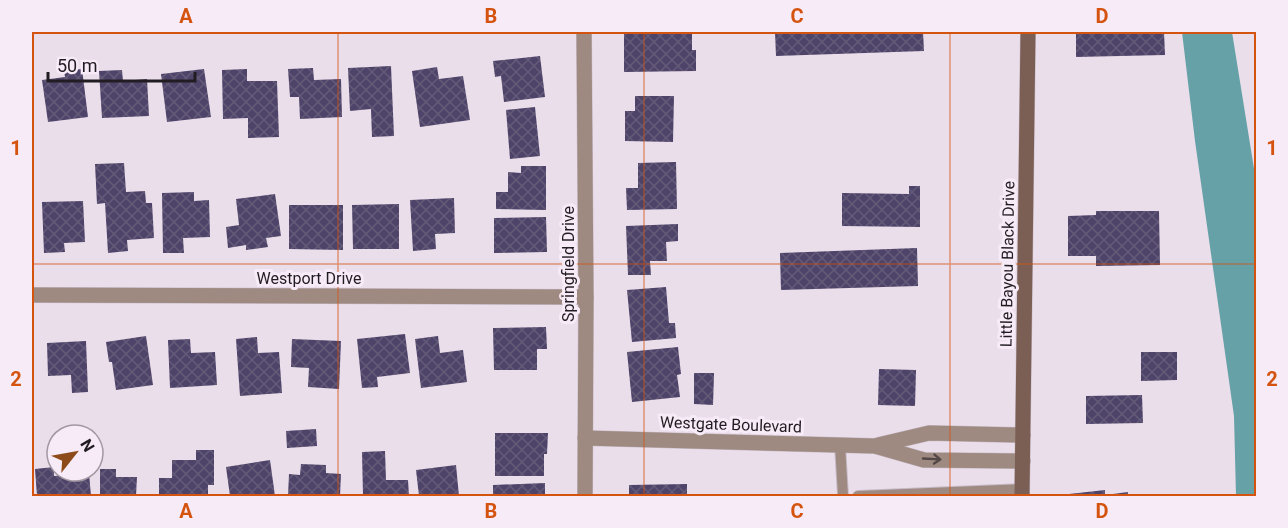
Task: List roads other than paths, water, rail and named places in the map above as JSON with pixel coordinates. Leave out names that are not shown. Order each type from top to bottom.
[{"type":"main road","name":"Little Bayou Black Drive","points":[[1022,493],[1028,32]]},
{"type":"street","name":"Springfield Drive","points":[[584,32],[585,496]]},
{"type":"street","name":"Westport Drive","points":[[32,295],[586,297]]},
{"type":"street","name":"Westgate Boulevard","points":[[875,446],[929,433],[1023,435]]},
{"type":"street","name":"Westgate Boulevard","points":[[585,438],[875,446],[924,460],[1023,461]]},
{"type":"lane","points":[[840,445],[843,496]]},
{"type":"lane","points":[[858,496],[1022,493]]},
{"type":"water","points":[[1182,32],[1232,32],[1256,181],[1256,496],[1236,496],[1234,416]]}]
